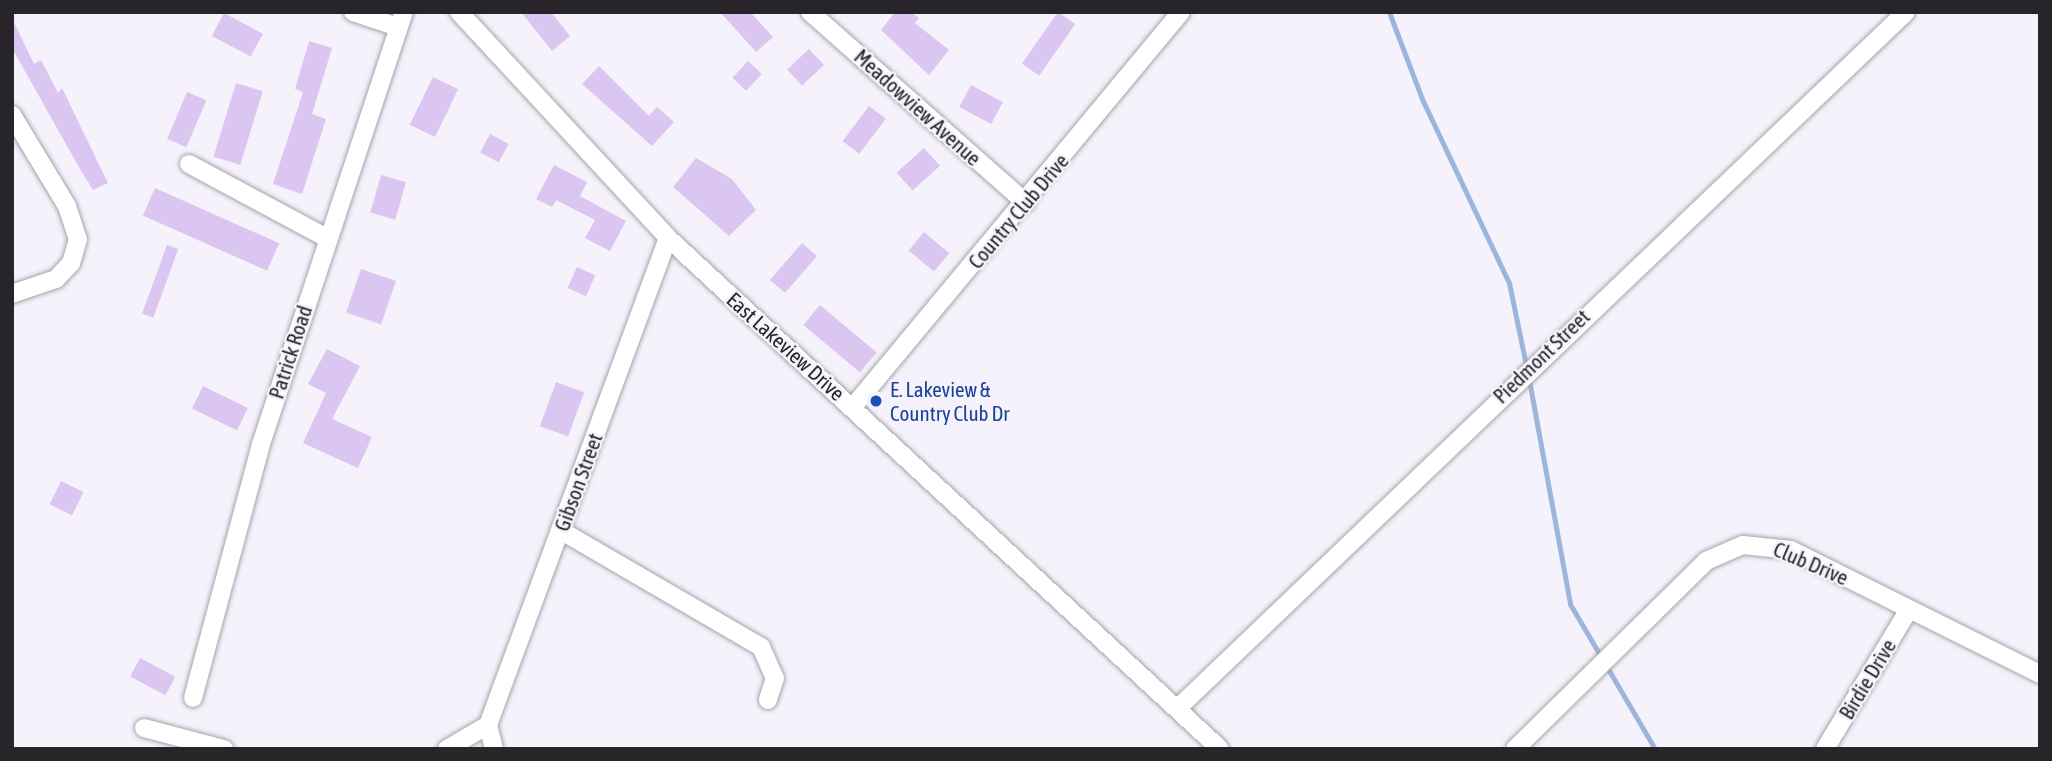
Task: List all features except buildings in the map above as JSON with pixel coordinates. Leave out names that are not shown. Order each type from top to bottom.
[{"type":"street","points":[[353,12],[401,20]]},
{"type":"street","name":"East Lakeview Drive","points":[[459,12],[668,238],[1180,706],[1220,749]]},
{"type":"street","name":"Meadowview Avenue","points":[[810,12],[1026,203]]},
{"type":"street","name":"Country Club Drive","points":[[853,407],[1026,203],[1181,12]]},
{"type":"street","name":"Piedmont Street","points":[[1180,706],[1906,12]]},
{"type":"street","name":"Patrick Road","points":[[193,698],[261,444],[401,20]]},
{"type":"street","points":[[12,115],[67,206],[78,239],[71,263],[56,279],[12,294]]},
{"type":"street","points":[[189,164],[327,238]]},
{"type":"street","name":"Gibson Street","points":[[488,725],[668,238]]},
{"type":"street","points":[[560,530],[761,646],[775,678],[768,700]]},
{"type":"street","name":"Club Drive","points":[[1515,749],[1725,550],[1768,544],[1791,550],[2040,674]]},
{"type":"street","name":"Birdie Drive","points":[[1825,749],[1909,609]]},
{"type":"street","points":[[447,749],[488,725],[494,749]]},
{"type":"street","points":[[144,728],[224,749]]},
{"type":"waterway","points":[[1389,12],[1422,99],[1509,283],[1527,370]]},
{"type":"waterway","points":[[1529,380],[1570,604],[1655,749]]},
{"type":"place","name":"E. Lakeview & Country Club Dr","points":[[876,401]]}]
